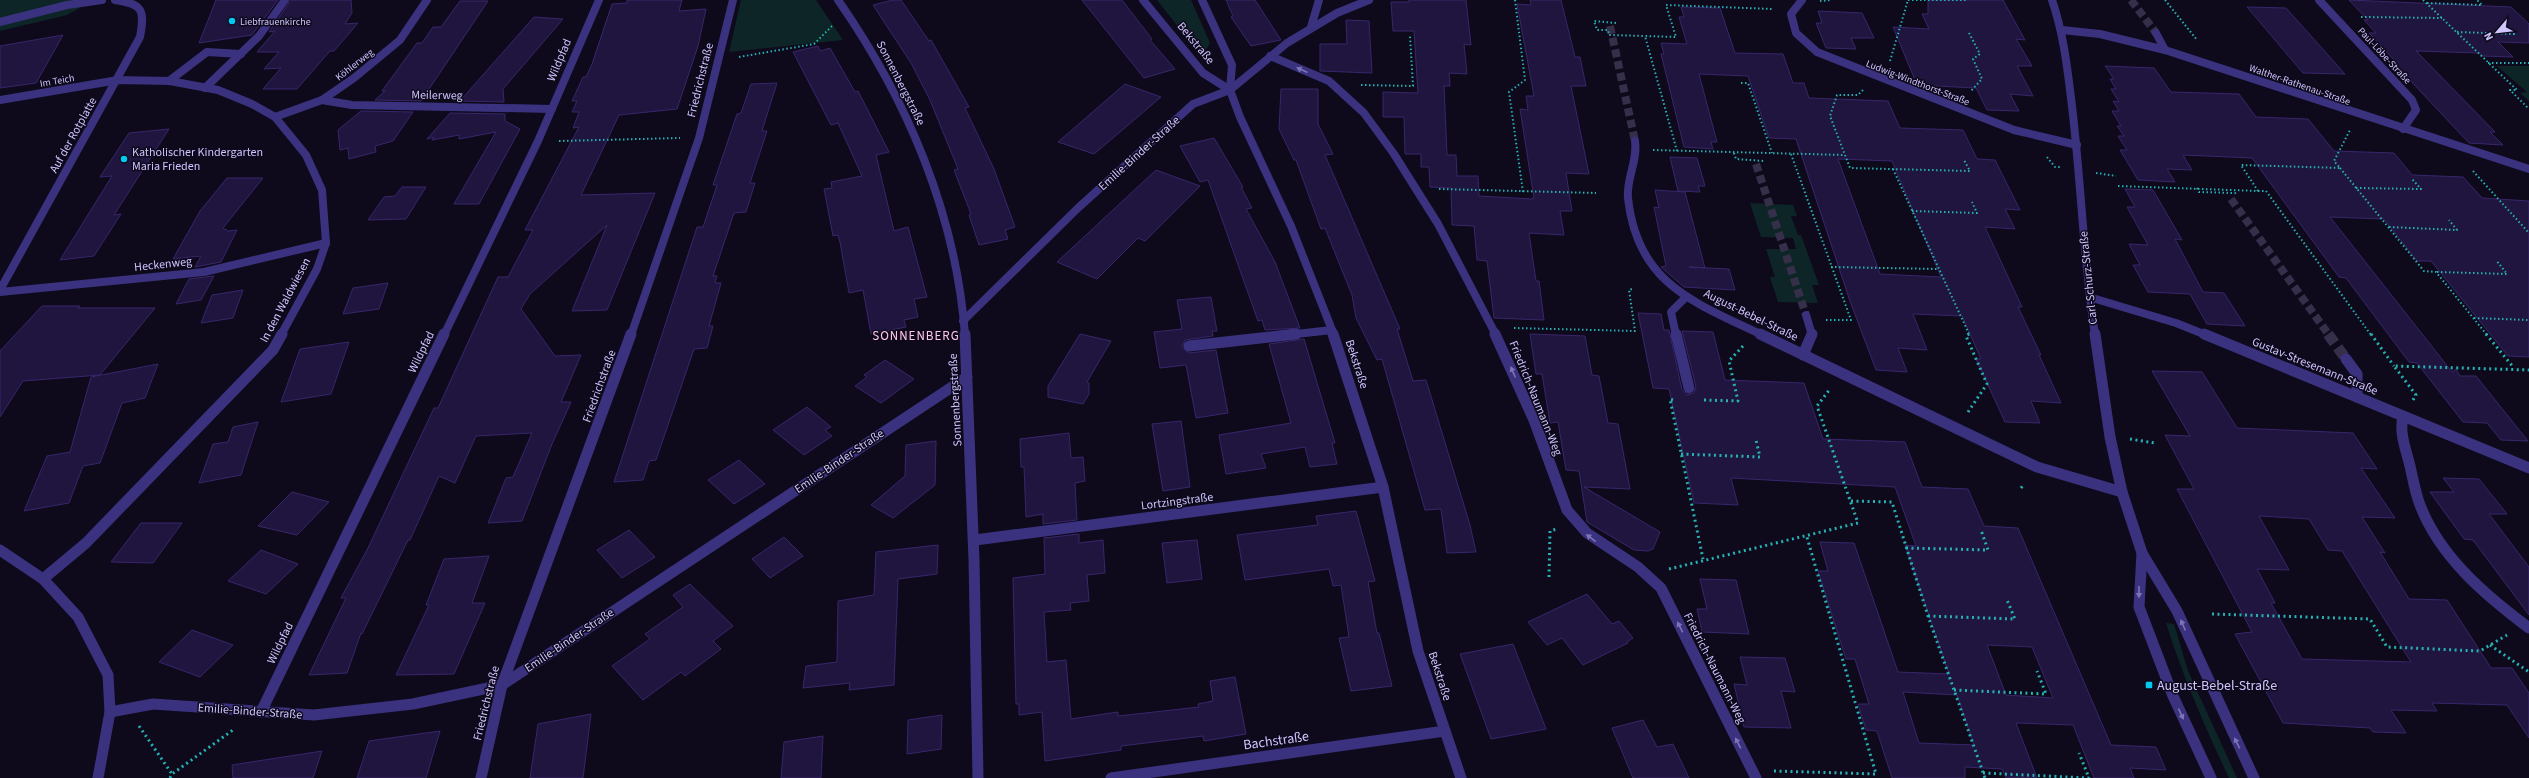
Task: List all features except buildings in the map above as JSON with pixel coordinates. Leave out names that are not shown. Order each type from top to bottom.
[{"type":"street","points":[[0,22],[66,5],[102,0]]},
{"type":"street","points":[[115,0],[120,0]]},
{"type":"street","name":"Auf der Rotplatte","points":[[0,291],[118,80],[140,37],[143,22],[142,11],[134,3],[120,0]]},
{"type":"street","points":[[205,88],[259,36],[285,0]]},
{"type":"street","name":"Köhlerweg","points":[[275,117],[322,100],[354,78],[400,40],[427,0]]},
{"type":"street","name":"Wildpfad","points":[[260,712],[538,141],[599,0]]},
{"type":"street","name":"Friedrichstraße","points":[[481,778],[502,685],[654,274],[698,138],[733,0]]},
{"type":"street","name":"Sonnenbergstraße","points":[[838,0],[847,11],[879,63],[908,120],[933,186],[956,270],[963,321],[967,377],[975,540],[978,778]]},
{"type":"street","name":"Bekstraße","points":[[1143,0],[1203,73],[1230,90],[1291,226],[1332,330],[1383,487],[1418,651],[1461,778]]},
{"type":"street","points":[[1202,0],[1232,65],[1230,90]]},
{"type":"street","points":[[1311,27],[1319,0]]},
{"type":"street","name":"Emilie-Binder-Straße","points":[[963,321],[1078,208],[1192,104],[1230,90],[1270,56],[1311,27],[1369,0]]},
{"type":"street","name":"Ludwig-Windthorst-Straße","points":[[1802,0],[1791,14],[1796,33],[1805,44],[1831,60],[2014,130],[2077,146]]},
{"type":"street","name":"Carl-Schurz-Straße","points":[[2052,0],[2062,30],[2077,146],[2089,297],[2110,437],[2122,492],[2142,553],[2177,611],[2254,778]]},
{"type":"street","name":"Paul-Löbe-Straße","points":[[2319,0],[2412,100],[2416,110],[2403,129]]},
{"type":"street","name":"Walther-Rathenau-Straße","points":[[2062,30],[2100,34],[2165,50],[2476,154],[2529,169]]},
{"type":"street","points":[[2156,33],[2165,50]]},
{"type":"street","points":[[169,81],[207,52],[241,54]]},
{"type":"street","name":"Friedrich-Naumann-Weg","points":[[1270,56],[1334,85],[1372,122],[1417,189],[1457,259],[1493,328],[1531,412],[1565,508],[1575,524],[1593,539],[1650,574],[1661,588],[1754,774]]},
{"type":"street","name":"In den Waldwiesen","points":[[43,579],[86,543],[273,350],[317,269],[326,243],[322,190],[306,155],[275,117],[252,104],[218,90],[169,81],[118,80]]},
{"type":"street","name":"Im Teich","points":[[0,100],[118,80]]},
{"type":"street","name":"Meilerweg","points":[[322,100],[352,106],[552,109]]},
{"type":"street","name":"August-Bebel-Straße","points":[[1636,146],[1628,194],[1641,250],[1649,265],[1662,280],[1686,296],[1803,355],[2037,467],[2122,492]]},
{"type":"street","name":"Heckenweg","points":[[0,291],[204,272],[326,243]]},
{"type":"street","points":[[1686,296],[1671,312],[1690,388]]},
{"type":"street","name":"Gustav-Stresemann-Straße","points":[[2089,297],[2176,323],[2529,468]]},
{"type":"street","points":[[1803,355],[1812,335],[1806,315]]},
{"type":"street","points":[[1189,346],[1332,330]]},
{"type":"street","points":[[2346,359],[2357,374],[2357,397]]},
{"type":"street","name":"Emilie-Binder-Straße","points":[[110,712],[128,710],[153,704],[314,715],[359,712],[413,704],[502,685],[967,377]]},
{"type":"street","points":[[2403,416],[2400,423],[2402,440],[2422,510],[2439,541],[2479,586],[2527,627]]},
{"type":"street","name":"Lortzingstraße","points":[[975,540],[1383,487]]},
{"type":"street","name":"Carl-Schurz-Straße","points":[[2142,553],[2139,607],[2173,696],[2211,778]]},
{"type":"street","points":[[2,554],[43,579],[78,617],[108,675],[110,712],[98,778]]},
{"type":"street","name":"Bachstraße","points":[[1111,778],[1445,731]]},
{"type":"path","points":[[1515,0],[1525,80],[1509,92],[1523,192]]},
{"type":"path","points":[[1820,1],[1832,0]]},
{"type":"path","points":[[1964,160],[1970,171],[1850,168],[1830,116],[1836,95],[1858,95],[1877,77],[1887,73],[1908,0],[1968,0]]},
{"type":"path","points":[[2165,0],[2218,67]]},
{"type":"path","points":[[2423,0],[2517,90],[2510,90],[2529,109]]},
{"type":"path","points":[[2426,3],[2482,5],[2477,0]]},
{"type":"path","points":[[1616,23],[1594,21],[1597,30],[1608,30],[1609,35],[1676,37],[1666,5],[1764,7]]},
{"type":"path","points":[[719,60],[814,44],[847,11]]},
{"type":"path","points":[[2334,16],[2442,18]]},
{"type":"path","points":[[2456,32],[2514,34],[2506,27]]},
{"type":"path","points":[[1957,108],[1982,79],[1973,59],[1980,54],[1969,33]]},
{"type":"path","points":[[1366,85],[1413,86],[1410,36]]},
{"type":"path","points":[[1645,36],[1677,151]]},
{"type":"path","points":[[2488,63],[2529,63]]},
{"type":"path","points":[[1741,82],[1748,83],[1772,154]]},
{"type":"path","points":[[2358,114],[2334,161],[2424,271],[2507,274],[2496,260]]},
{"type":"path","points":[[538,141],[698,138]]},
{"type":"path","points":[[1636,146],[1692,152],[1844,155]]},
{"type":"path","points":[[1734,153],[1736,158],[1764,161]]},
{"type":"path","points":[[1791,154],[1851,320]]},
{"type":"path","points":[[2045,154],[2055,167]]},
{"type":"path","points":[[2476,154],[2469,167],[2529,233]]},
{"type":"path","points":[[2258,191],[2241,165],[2340,168]]},
{"type":"path","points":[[1893,169],[1969,334],[1966,336],[1987,384],[1956,429]]},
{"type":"path","points":[[2356,188],[2421,189],[2412,179]]},
{"type":"path","points":[[2118,186],[2266,191],[2416,395]]},
{"type":"path","points":[[2197,188],[2198,192],[2235,193],[2236,195]]},
{"type":"path","points":[[1441,189],[1596,193]]},
{"type":"path","points":[[1912,211],[1977,213],[1972,202]]},
{"type":"path","points":[[2388,227],[2457,230],[2449,220]]},
{"type":"path","points":[[1831,267],[1938,269]]},
{"type":"path","points":[[2436,272],[2514,368]]},
{"type":"path","points":[[1493,328],[1635,331],[1629,290],[1632,289]]},
{"type":"path","points":[[2474,318],[2529,320]]},
{"type":"path","points":[[1701,400],[1738,400],[1729,361],[1738,351]]},
{"type":"path","points":[[2394,366],[2514,368],[2528,370]]},
{"type":"path","points":[[1667,570],[1703,559],[1822,530],[1858,523],[1817,406],[1827,392]]},
{"type":"path","points":[[1675,400],[1670,399],[1703,559]]},
{"type":"path","points":[[1681,454],[1760,458],[1756,440]]},
{"type":"path","points":[[1851,501],[1892,502],[1928,616],[1985,778]]},
{"type":"path","points":[[1549,577],[1550,531],[1575,524]]},
{"type":"path","points":[[1906,548],[1988,550],[1981,530]]},
{"type":"path","points":[[1754,774],[1876,774],[1806,534]]},
{"type":"path","points":[[1928,616],[2015,619],[2007,600]]},
{"type":"path","points":[[2212,614],[2370,619],[2387,647],[2480,651],[2527,627]]},
{"type":"path","points":[[2490,645],[2529,672]]},
{"type":"path","points":[[1954,690],[2046,694],[2036,671]]},
{"type":"path","points":[[128,710],[172,774]]},
{"type":"path","points":[[170,778],[172,774],[235,728],[245,711]]},
{"type":"path","points":[[1983,773],[2089,778],[2079,753]]},
{"type":"green space","points":[[0,0],[94,0],[67,15],[0,31]]},
{"type":"green space","points":[[741,0],[816,0],[843,40],[729,52]]},
{"type":"green space","points":[[1157,0],[1191,0],[1210,43],[1202,57]]},
{"type":"green space","points":[[2497,66],[2529,66],[2529,101],[2520,93],[2527,92]]},
{"type":"green space","points":[[1750,203],[1793,205],[1797,216],[1791,216],[1798,235],[1801,235],[1819,285],[1812,285],[1818,303],[1778,302],[1770,277],[1775,277],[1766,249],[1796,249],[1793,238],[1761,237]]},
{"type":"green space","points":[[2166,623],[2174,624],[2188,671],[2237,778],[2229,778],[2220,759],[2187,682]]},
{"type":"tunnel","points":[[2131,0],[2156,33]]},
{"type":"tunnel","points":[[1610,26],[1635,141]]},
{"type":"tunnel","points":[[1756,164],[1806,315]]},
{"type":"tunnel","points":[[2231,199],[2329,335]]},
{"type":"tunnel","points":[[2328,334],[2346,359]]},
{"type":"place","name":"Liebfrauenkirche","points":[[232,21]]},
{"type":"place","name":"Katholischer Kindergarten Maria Frieden","points":[[124,159]]},
{"type":"place","name":"August-Bebel-Straße","points":[[2149,685]]},
{"type":"district","name":"SONNENBERG","points":[[916,335]]}]
